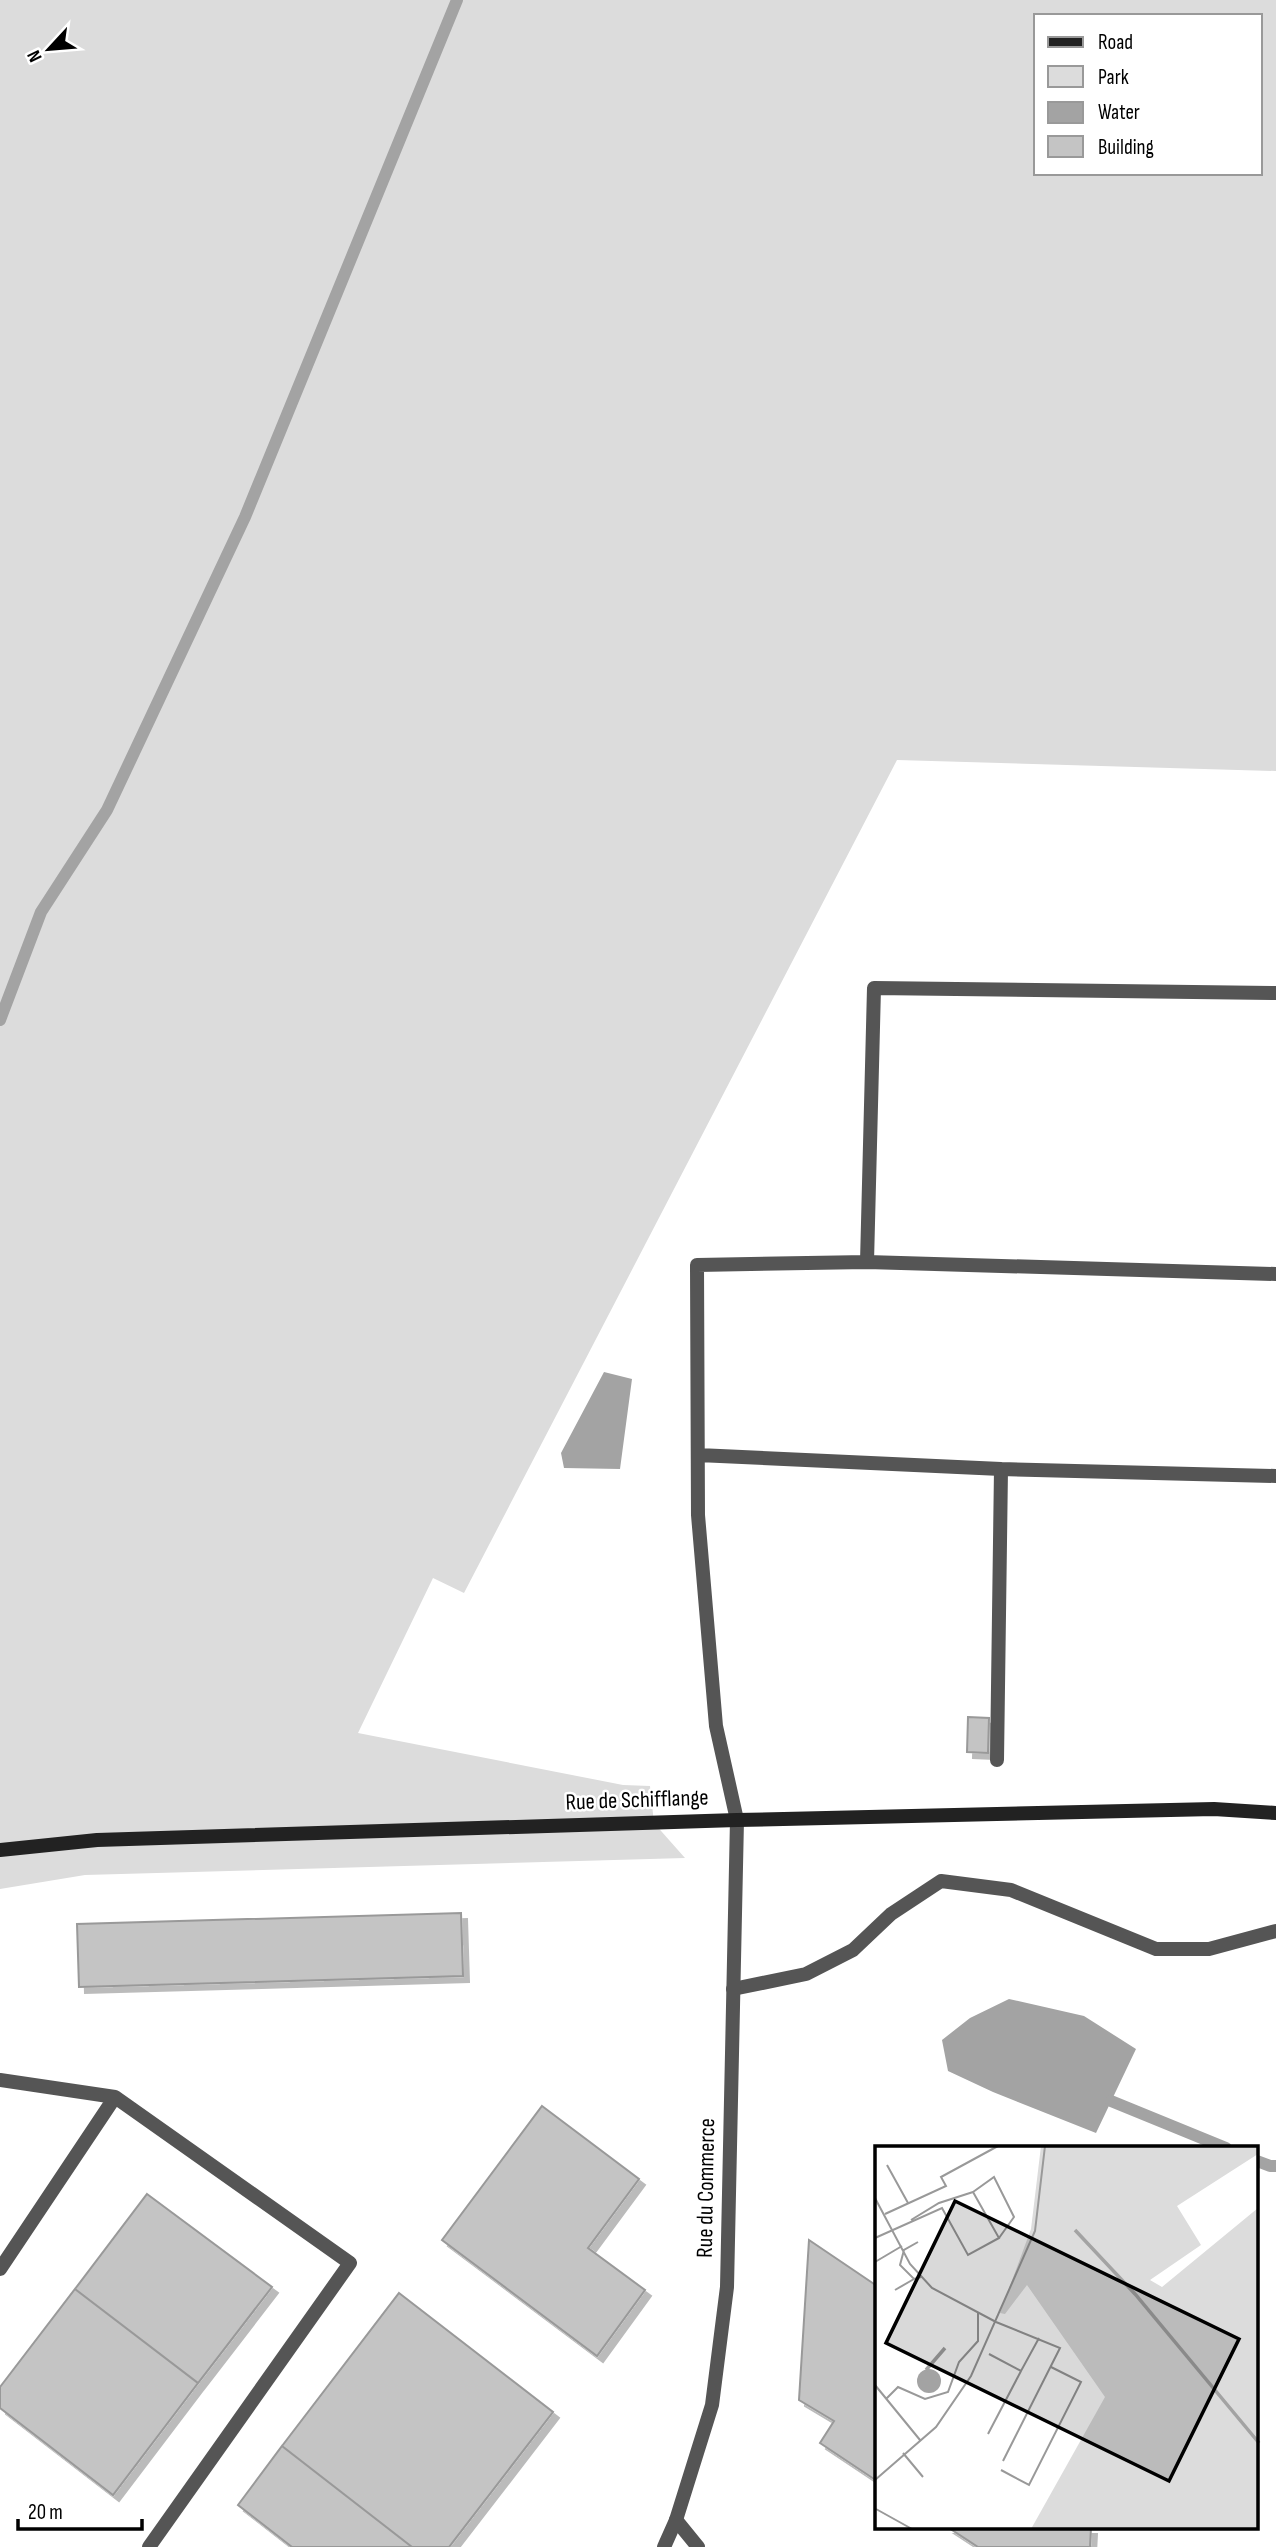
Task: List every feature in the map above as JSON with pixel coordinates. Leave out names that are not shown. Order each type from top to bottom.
[{"type":"main road","name":"Rue de Schifflange","points":[[0,1850],[97,1840],[737,1820],[1200,1810],[1276,1812]]},
{"type":"street","points":[[1276,993],[874,988],[867,1262],[1276,1274]]},
{"type":"street","name":"Rue du Commerce","points":[[664,2547],[676,2520],[712,2405],[727,2287],[737,1820],[716,1726],[698,1515],[696,1265],[867,1262]]},
{"type":"street","points":[[698,1455],[1002,1469],[1276,1476]]},
{"type":"street","points":[[997,1760],[1002,1469]]},
{"type":"street","points":[[733,1989],[806,1974],[853,1950],[891,1914],[941,1881],[1011,1891],[1156,1949],[1209,1949],[1276,1931]]},
{"type":"street","points":[[0,2080],[114,2097],[350,2263],[149,2547]]},
{"type":"street","points":[[0,2269],[114,2097]]},
{"type":"street","points":[[676,2520],[698,2547]]},
{"type":"green space","points":[[0,0],[1276,0],[1276,771],[897,760],[464,1593],[433,1578],[358,1733],[623,1785],[650,1786],[654,1823],[685,1858],[85,1875],[0,1889]]},
{"type":"water","points":[[604,1372],[632,1379],[620,1469],[564,1468],[561,1453]]},
{"type":"water","points":[[1009,1999],[1084,2016],[1136,2049],[1096,2133],[948,2071],[942,2040],[970,2018]]},
{"type":"building","points":[[968,1717],[989,1718],[988,1753],[967,1752]]},
{"type":"building","points":[[461,1913],[463,1976],[79,1987],[77,1924]]},
{"type":"building","points":[[542,2106],[639,2179],[588,2248],[645,2290],[597,2356],[442,2240]]},
{"type":"building","points":[[147,2194],[272,2287],[198,2383],[75,2289]]},
{"type":"building","points":[[809,2240],[875,2285],[875,2480],[820,2443],[834,2421],[799,2400]]},
{"type":"building","points":[[75,2289],[198,2383],[113,2495],[0,2408],[0,2387]]},
{"type":"building","points":[[399,2293],[553,2412],[449,2547],[412,2547],[282,2446]]},
{"type":"building","points":[[282,2446],[412,2547],[292,2547],[238,2505]]},
{"type":"building","points":[[952,2530],[1091,2530],[1090,2547],[978,2547]]},
{"type":"waterway","points":[[0,1020],[41,912],[107,810],[245,517],[457,0]]},
{"type":"waterway","points":[[1111,2101],[1221,2146]]},
{"type":"waterway","points":[[1258,2161],[1276,2166]]}]
